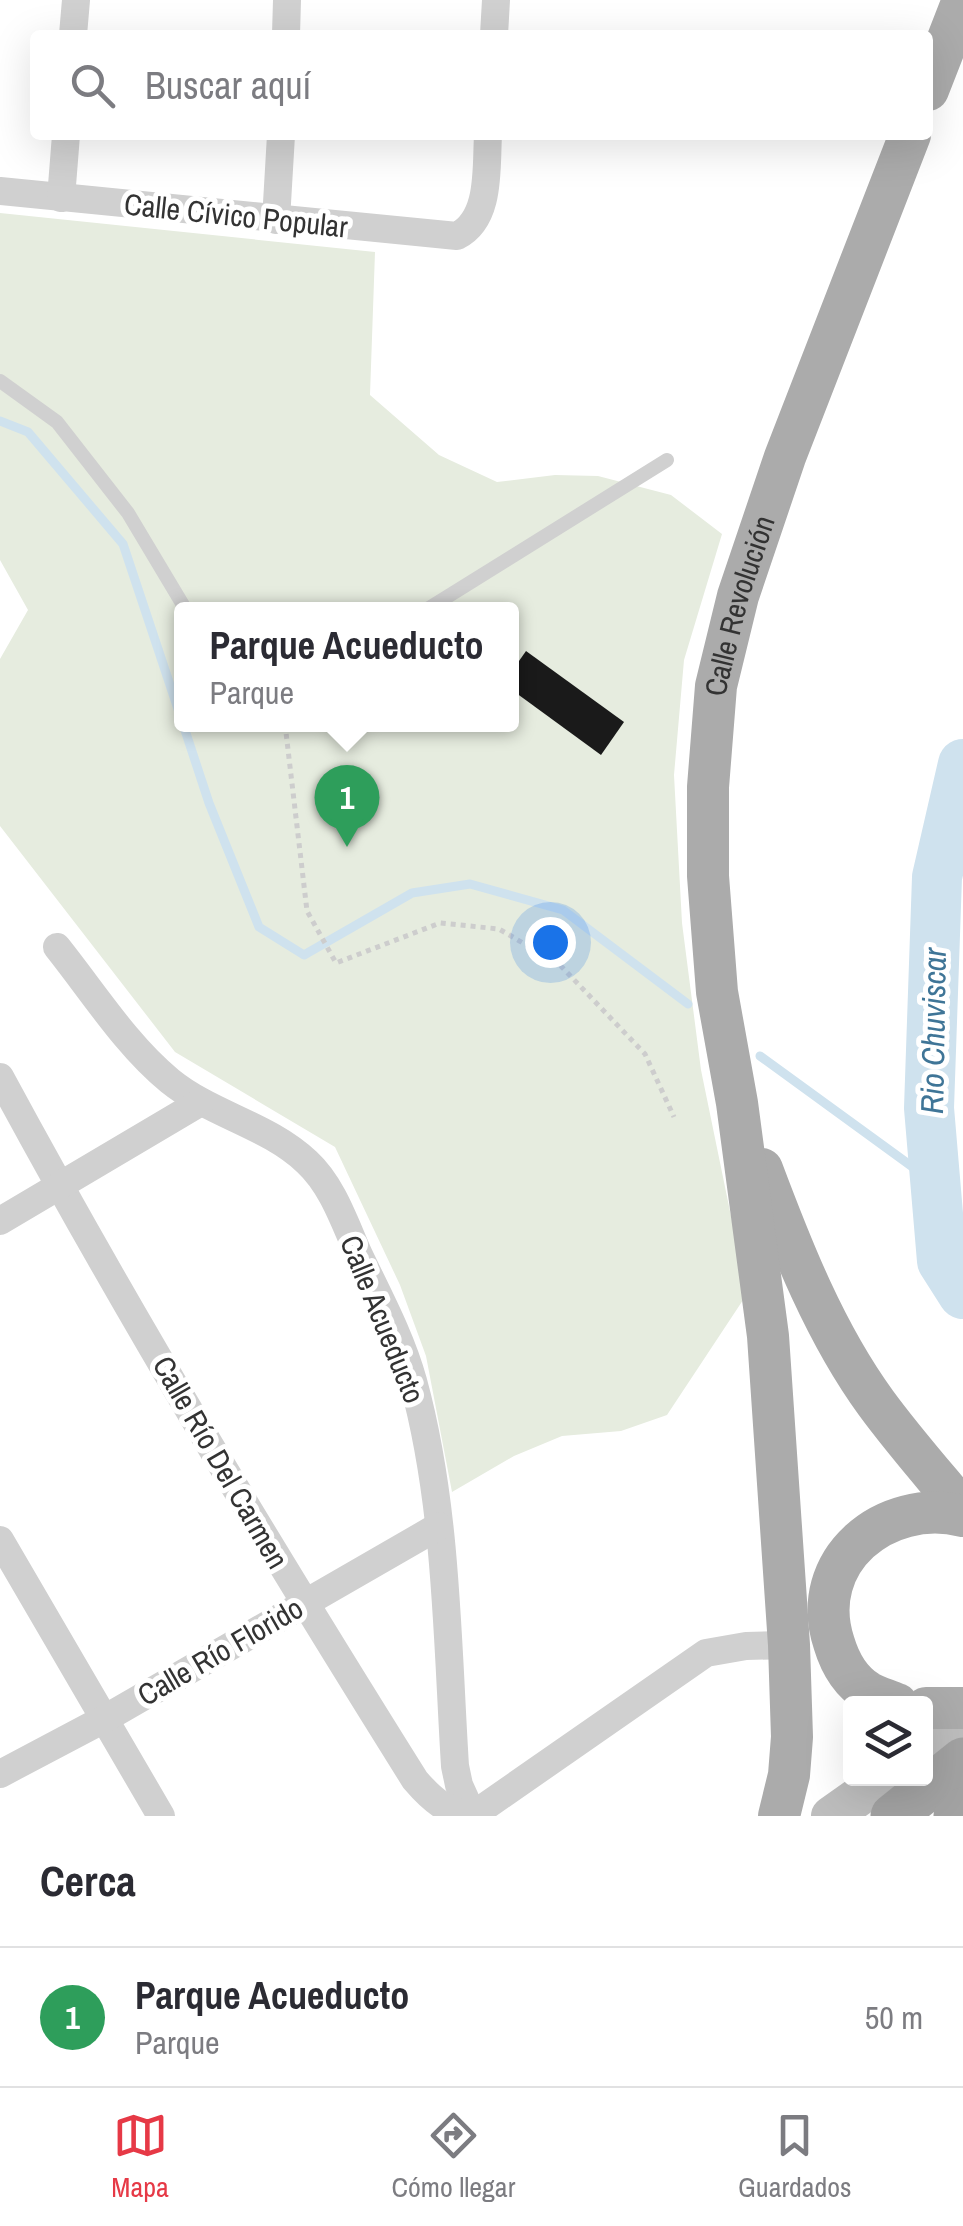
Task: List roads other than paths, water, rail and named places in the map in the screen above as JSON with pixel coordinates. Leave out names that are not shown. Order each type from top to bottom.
[{"type":"highway","points":[[893,1816],[963,1760]]},
{"type":"highway","points":[[956,1816],[963,1810]]},
{"type":"main road","points":[[933,77],[963,0]]},
{"type":"main road","name":"Calle Revolución","points":[[737,1103],[718,992],[708,876],[708,786],[716,686],[738,596],[785,457],[908,140]]},
{"type":"main road","points":[[737,1103],[803,1274],[832,1330],[874,1402],[963,1513]]},
{"type":"main road","points":[[737,1103],[768,1336],[790,1645],[792,1738],[789,1775],[779,1816]]},
{"type":"main road","points":[[878,1696],[868,1692],[842,1666],[828,1626],[831,1584],[852,1547],[883,1523],[916,1513],[963,1513]]},
{"type":"main road","points":[[933,1709],[963,1711]]},
{"type":"main road","points":[[933,1740],[963,1711]]},
{"type":"main road","points":[[831,1816],[874,1786]]},
{"type":"street","points":[[74,30],[76,0]]},
{"type":"street","points":[[286,30],[288,0]]},
{"type":"street","points":[[494,30],[496,0]]},
{"type":"street","points":[[61,198],[66,140]]},
{"type":"street","points":[[276,220],[280,140]]},
{"type":"street","name":"Calle Cívico Popular","points":[[0,191],[457,236],[470,229],[476,220],[484,189],[488,140]]},
{"type":"street","name":"Calle Acueducto","points":[[58,948],[140,1051],[170,1080],[201,1102],[280,1141],[309,1164],[332,1194],[412,1376],[425,1432],[439,1526],[455,1766],[473,1816]]},
{"type":"street","name":"Calle Río Del Carmen","points":[[0,1077],[59,1187],[303,1602],[414,1780],[434,1802],[450,1812],[473,1816]]},
{"type":"street","points":[[0,1222],[201,1102]]},
{"type":"street","name":"Calle Río Florido","points":[[0,1774],[106,1718],[439,1526]]},
{"type":"street","points":[[0,1540],[161,1816]]},
{"type":"street","points":[[473,1816],[706,1654],[746,1646],[790,1645]]},
{"type":"lane","points":[[0,381],[57,422],[128,513],[181,602]]},
{"type":"lane","points":[[439,602],[666,460]]},
{"type":"waterway","points":[[0,421],[28,432],[123,544],[174,697]]},
{"type":"waterway","points":[[186,732],[209,803],[259,927],[304,955],[412,893],[470,884],[563,910],[688,1004]]},
{"type":"waterway","name":"Rio Chuviscar","points":[[963,764],[937,877],[929,1108],[942,1261],[963,1294]]},
{"type":"waterway","points":[[760,1056],[936,1184]]},
{"type":"place","name":"Parque Acueducto","points":[[347,847]]}]
